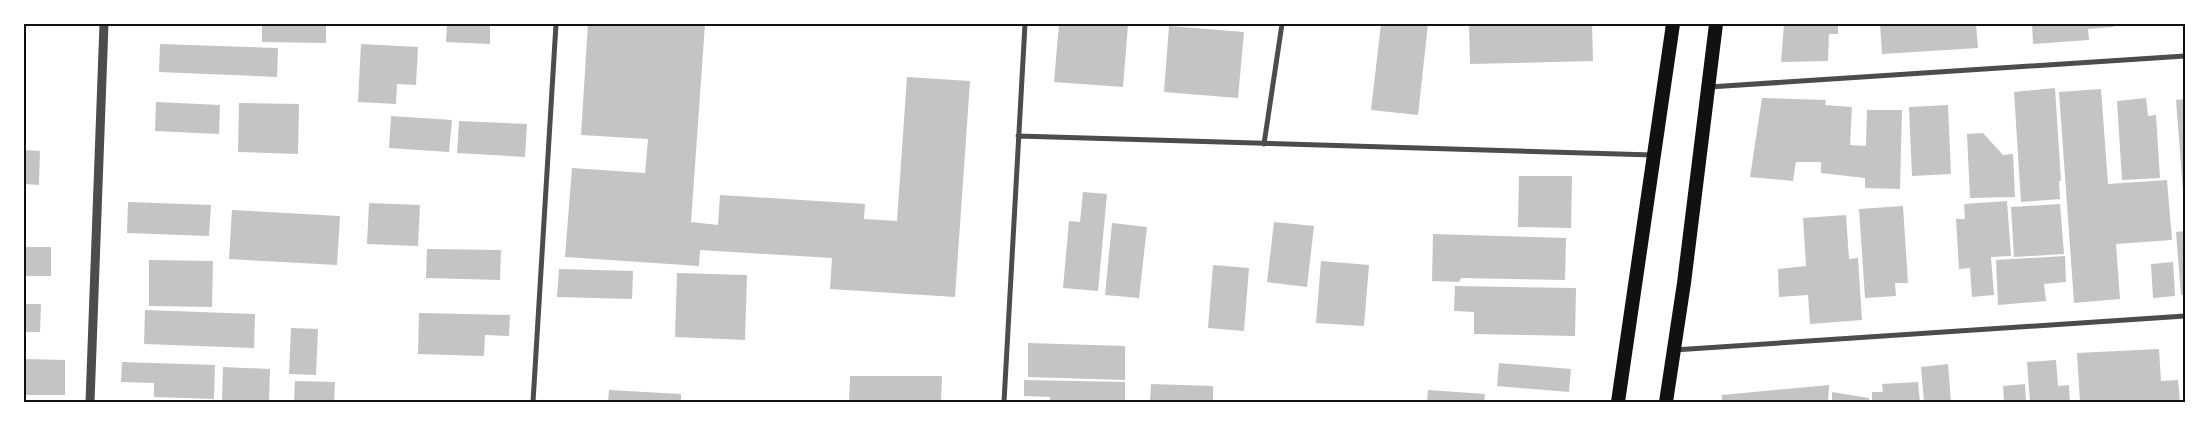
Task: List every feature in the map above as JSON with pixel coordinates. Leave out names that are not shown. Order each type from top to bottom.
[{"type":"highway","points":[[1618,402],[1673,24]]},
{"type":"highway","points":[[1666,402],[1716,24]]},
{"type":"street","points":[[90,402],[104,24]]},
{"type":"street","points":[[533,402],[556,24]]},
{"type":"street","points":[[1004,402],[1025,24]]},
{"type":"street","points":[[1264,144],[1282,24]]},
{"type":"street","points":[[1707,87],[2185,56]]},
{"type":"street","points":[[1018,136],[1654,155]]},
{"type":"street","points":[[1674,350],[2185,316]]},
{"type":"building","points":[[262,24],[326,24],[326,43],[262,42]]},
{"type":"building","points":[[447,24],[490,24],[490,44],[446,42]]},
{"type":"building","points":[[588,24],[705,24],[691,222],[718,225],[720,195],[865,204],[864,219],[897,221],[907,77],[970,81],[955,297],[830,289],[832,258],[700,250],[699,266],[565,257],[572,168],[645,173],[648,139],[581,135]]},
{"type":"building","points":[[1059,24],[1128,25],[1123,87],[1054,82]]},
{"type":"building","points":[[1381,24],[1428,24],[1418,115],[1371,110]]},
{"type":"building","points":[[1469,24],[1592,24],[1593,61],[1470,64]]},
{"type":"building","points":[[1784,24],[1838,24],[1838,34],[1829,34],[1828,61],[1781,62]]},
{"type":"building","points":[[1880,24],[1976,24],[1978,48],[1882,54]]},
{"type":"building","points":[[2032,24],[2113,24],[2114,27],[2088,29],[2089,40],[2033,44]]},
{"type":"building","points":[[1169,26],[1244,32],[1238,98],[1164,92]]},
{"type":"building","points":[[160,44],[278,48],[277,77],[159,72]]},
{"type":"building","points":[[361,44],[418,47],[416,85],[397,84],[396,104],[358,102]]},
{"type":"building","points":[[2055,88],[2061,181],[2059,181],[2060,199],[2021,202],[2014,92]]},
{"type":"building","points":[[2101,89],[2108,184],[2167,180],[2172,240],[2116,244],[2120,299],[2074,303],[2059,92]]},
{"type":"building","points":[[1762,98],[1826,100],[1825,105],[1852,107],[1850,145],[1866,146],[1867,110],[1902,110],[1900,189],[1865,188],[1865,178],[1821,173],[1821,162],[1796,162],[1793,181],[1750,177]]},
{"type":"building","points":[[2146,98],[2148,116],[2156,115],[2160,178],[2122,180],[2117,101]]},
{"type":"building","points":[[2185,99],[2185,191],[2183,191],[2176,100]]},
{"type":"building","points":[[156,102],[220,105],[219,134],[155,131]]},
{"type":"building","points":[[239,103],[299,104],[298,154],[238,152]]},
{"type":"building","points":[[1948,105],[1951,174],[1912,176],[1909,107]]},
{"type":"building","points":[[391,116],[452,120],[449,152],[389,148]]},
{"type":"building","points":[[459,121],[527,124],[525,157],[457,153]]},
{"type":"building","points":[[1983,133],[2003,155],[2013,154],[2015,197],[1970,198],[1967,134]]},
{"type":"building","points":[[24,150],[40,151],[39,185],[24,184]]},
{"type":"building","points":[[1519,176],[1572,176],[1571,228],[1518,227]]},
{"type":"building","points":[[1083,192],[1107,194],[1098,291],[1063,288],[1069,221],[1080,222]]},
{"type":"building","points":[[2007,201],[2011,256],[1991,257],[1994,295],[1972,297],[1970,268],[1959,269],[1956,219],[1965,219],[1964,204]]},
{"type":"building","points":[[128,202],[211,205],[209,236],[127,233]]},
{"type":"building","points":[[369,203],[420,205],[418,246],[367,244]]},
{"type":"building","points":[[2060,204],[2064,254],[2014,257],[2011,207]]},
{"type":"building","points":[[1903,206],[1908,283],[1895,283],[1896,296],[1865,298],[1859,209]]},
{"type":"building","points":[[232,210],[340,216],[337,265],[229,259]]},
{"type":"building","points":[[1846,215],[1849,259],[1858,258],[1862,320],[1810,324],[1808,295],[1779,297],[1778,269],[1806,266],[1803,218]]},
{"type":"building","points":[[1274,222],[1314,226],[1307,287],[1267,282]]},
{"type":"building","points":[[1112,223],[1147,227],[1139,298],[1105,295]]},
{"type":"building","points":[[2185,231],[2185,294],[2181,295],[2176,232]]},
{"type":"building","points":[[1433,234],[1566,238],[1565,280],[1461,278],[1459,282],[1432,281]]},
{"type":"building","points":[[24,247],[51,247],[51,276],[24,276]]},
{"type":"building","points":[[427,249],[501,250],[500,280],[426,278]]},
{"type":"building","points":[[2065,256],[2066,282],[2044,284],[2046,301],[1998,305],[1996,260]]},
{"type":"building","points":[[149,260],[213,261],[212,307],[149,306]]},
{"type":"building","points":[[1321,261],[1369,265],[1364,326],[1316,323]]},
{"type":"building","points":[[2173,262],[2175,296],[2153,298],[2151,264]]},
{"type":"building","points":[[1213,265],[1249,268],[1244,331],[1208,328]]},
{"type":"building","points":[[559,269],[633,271],[632,299],[557,297]]},
{"type":"building","points":[[677,273],[747,275],[745,340],[675,337]]},
{"type":"building","points":[[1455,286],[1576,288],[1575,336],[1474,334],[1474,312],[1454,311]]},
{"type":"building","points":[[24,304],[41,304],[40,332],[24,332]]},
{"type":"building","points":[[145,310],[255,314],[254,348],[144,344]]},
{"type":"building","points":[[419,313],[510,315],[509,336],[485,335],[484,356],[418,354]]},
{"type":"building","points":[[291,328],[318,329],[316,375],[289,374]]},
{"type":"building","points":[[1028,343],[1125,346],[1125,380],[1028,377]]},
{"type":"building","points":[[2159,349],[2161,381],[2178,380],[2180,402],[2080,402],[2077,353]]},
{"type":"building","points":[[24,359],[65,360],[65,395],[24,395]]},
{"type":"building","points":[[2056,360],[2058,386],[2069,385],[2070,402],[2030,402],[2027,362]]},
{"type":"building","points":[[122,362],[215,365],[214,399],[154,397],[154,383],[121,382]]},
{"type":"building","points":[[1499,363],[1571,369],[1569,392],[1497,386]]},
{"type":"building","points":[[1948,364],[1951,402],[1924,402],[1921,367]]},
{"type":"building","points":[[223,367],[270,369],[269,402],[222,402]]},
{"type":"building","points":[[850,376],[942,376],[941,402],[849,402]]},
{"type":"building","points":[[1024,380],[1125,382],[1125,402],[1050,402],[1050,397],[1024,396]]},
{"type":"building","points":[[295,381],[335,382],[334,402],[294,402]]},
{"type":"building","points":[[1918,382],[1920,402],[1872,402],[1872,392],[1883,392],[1882,384]]},
{"type":"building","points":[[1151,384],[1213,386],[1213,402],[1150,402]]},
{"type":"building","points":[[2025,384],[2026,402],[2004,402],[2003,386]]},
{"type":"building","points":[[1829,385],[1828,402],[1722,402],[1722,395]]},
{"type":"building","points":[[609,390],[681,394],[681,402],[608,402]]},
{"type":"building","points":[[1428,390],[1485,394],[1484,402],[1427,402]]},
{"type":"building","points":[[1832,392],[1869,398],[1869,402],[1832,402]]}]
